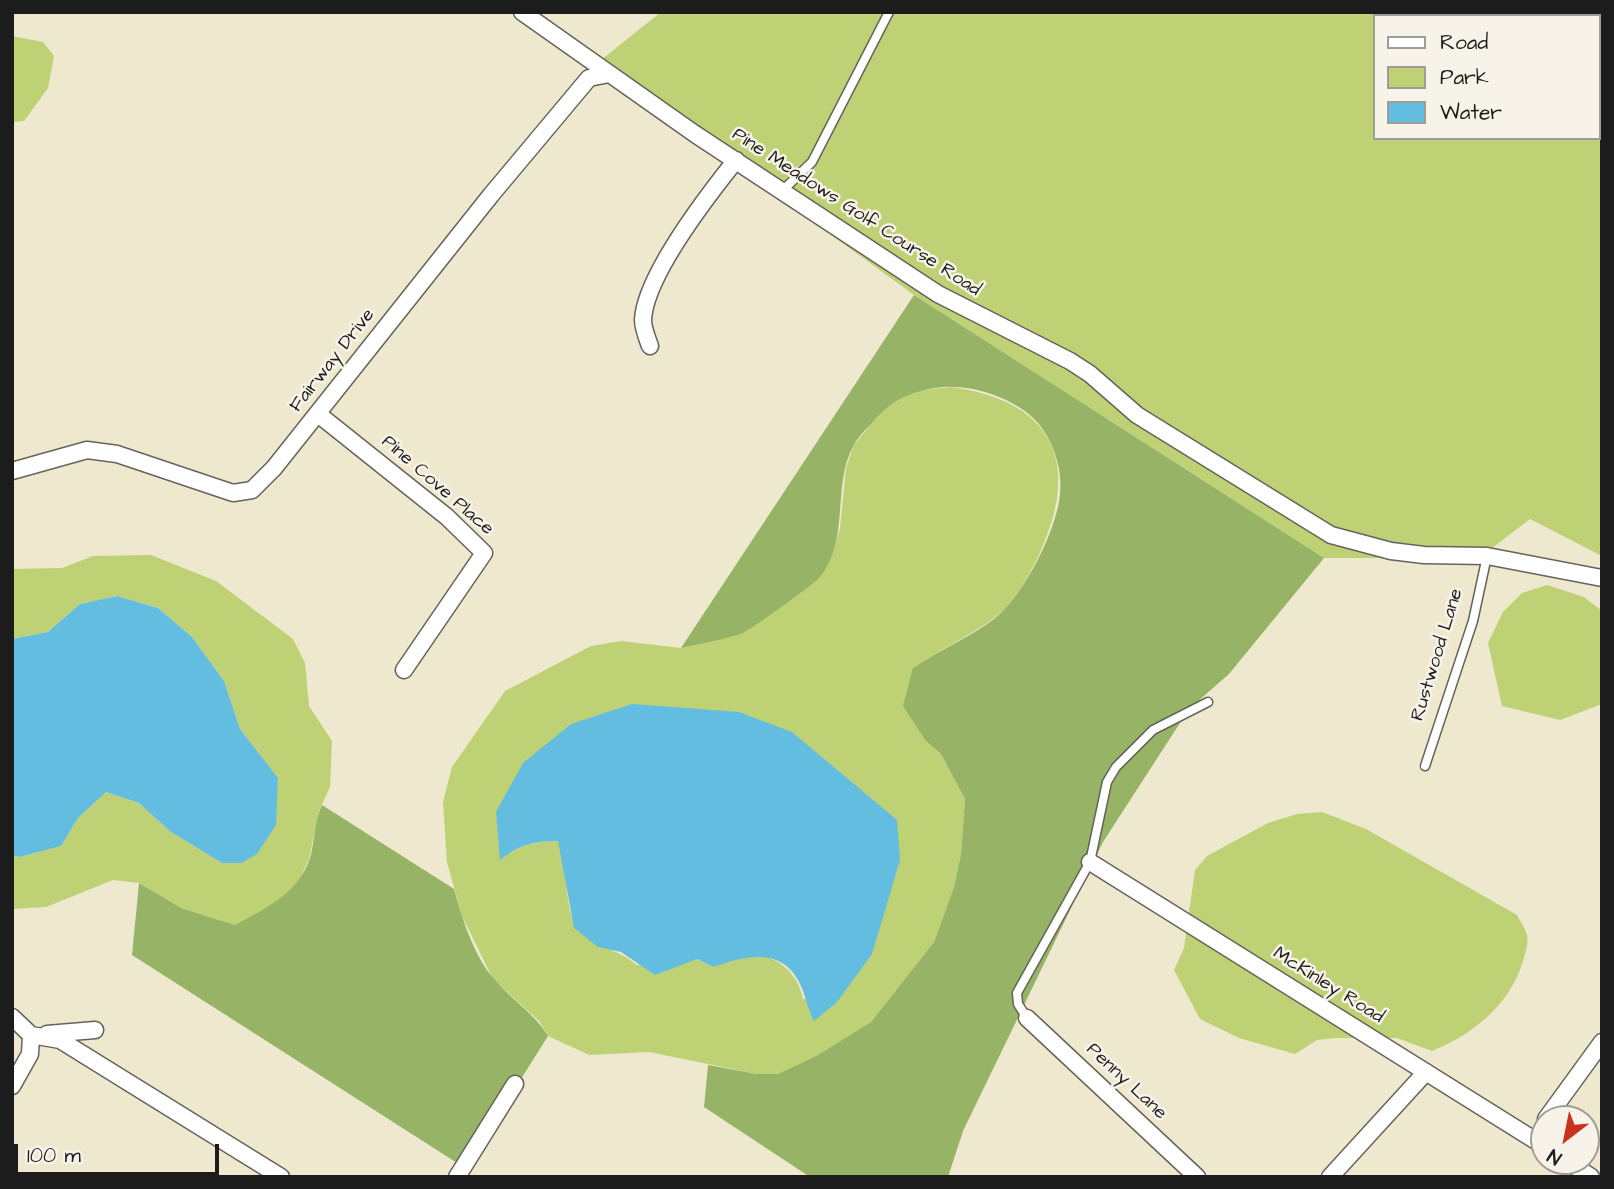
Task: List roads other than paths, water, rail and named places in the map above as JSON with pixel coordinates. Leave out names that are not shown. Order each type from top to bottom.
[{"type":"street","name":"Pine Meadows Golf Course Road","points":[[522,12],[736,160],[947,299],[1070,361],[1090,374],[1137,415],[1331,535],[1391,551],[1487,556],[1602,578]]},
{"type":"street","name":"Fairway Drive","points":[[12,471],[87,450],[128,457],[233,493],[246,493],[274,468],[491,195],[589,78],[609,74]]},
{"type":"street","points":[[650,346],[642,323],[645,306],[657,278],[711,191],[736,160]]},
{"type":"street","name":"Pine Cove Place","points":[[318,414],[447,517],[484,553],[404,670]]},
{"type":"street","name":"McKinley Road","points":[[1090,862],[1530,1138]]},
{"type":"street","points":[[12,1017],[31,1035],[60,1040],[281,1177]]},
{"type":"street","name":"Penny Lane","points":[[1027,1018],[1197,1177]]},
{"type":"street","points":[[31,1035],[95,1030]]},
{"type":"street","points":[[12,1086],[30,1054],[31,1035]]},
{"type":"street","points":[[1557,1105],[1602,1042]]},
{"type":"street","points":[[1330,1177],[1426,1072]]},
{"type":"street","points":[[457,1177],[515,1084]]},
{"type":"lane","points":[[782,191],[812,162],[889,12]]},
{"type":"lane","name":"Rustwood Lane","points":[[1425,766],[1473,621],[1487,556]]},
{"type":"lane","points":[[1027,1018],[1018,1004],[1017,993],[1090,862],[1107,782],[1116,767],[1153,730],[1208,702]]},
{"type":"water","points":[[117,596],[158,608],[192,637],[224,681],[240,729],[278,778],[276,825],[257,854],[241,863],[222,863],[171,832],[139,803],[106,792],[78,818],[61,846],[20,857],[12,855],[12,639],[48,632],[80,604]]},
{"type":"water","points":[[632,704],[739,712],[792,732],[897,820],[900,860],[872,954],[837,1002],[814,1021],[798,980],[790,969],[770,958],[747,958],[713,967],[697,959],[655,975],[621,952],[598,947],[574,928],[558,841],[527,845],[500,860],[496,812],[523,763],[571,724]]}]
